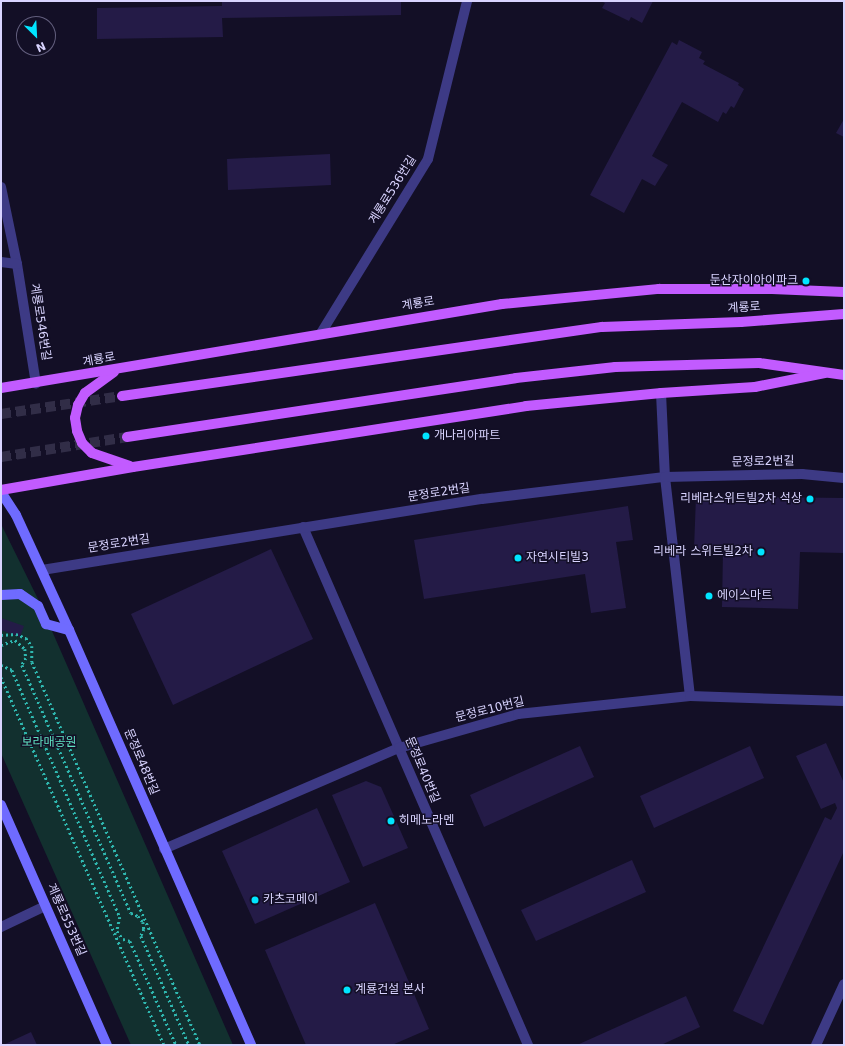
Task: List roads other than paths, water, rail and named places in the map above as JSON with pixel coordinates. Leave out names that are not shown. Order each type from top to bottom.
[{"type":"main road","name":"계룡로","points":[[1,388],[36,384],[320,333],[502,304],[659,289],[772,288],[844,292]]},
{"type":"main road","name":"계룡로","points":[[122,396],[602,327],[741,322],[844,314]]},
{"type":"main road","points":[[127,437],[516,378],[615,367],[759,363],[825,374],[844,375]]},
{"type":"main road","points":[[120,369],[85,393],[78,404],[75,418],[77,431],[82,444],[92,453],[133,467]]},
{"type":"main road","points":[[1,491],[133,467],[526,406],[661,393],[755,387],[825,374]]},
{"type":"street","name":"계룡로536번길","points":[[320,333],[428,159],[466,1]]},
{"type":"street","name":"계룡로546번길","points":[[1,187],[17,264],[36,384]]},
{"type":"street","points":[[1,262],[17,264]]},
{"type":"street","points":[[661,393],[665,477],[690,696]]},
{"type":"street","name":"문정로2번길","points":[[42,570],[482,499],[665,477],[802,474],[844,478]]},
{"type":"street","name":"문정로48번길","points":[[1,491],[16,515],[42,570],[251,1045]]},
{"type":"street","name":"문정로40번길","points":[[302,527],[528,1045]]},
{"type":"street","points":[[1,595],[20,594],[38,606],[46,624],[69,630]]},
{"type":"street","name":"문정로10번길","points":[[164,849],[399,748],[518,714],[690,696],[844,701]]},
{"type":"street","name":"계룡로553번길","points":[[1,805],[107,1045]]},
{"type":"street","points":[[1,927],[45,906]]},
{"type":"street","points":[[816,1045],[844,984]]},
{"type":"tunnel","points":[[1,414],[122,396]]},
{"type":"tunnel","points":[[1,457],[127,437]]},
{"type":"place","name":"둔산자이아이파크","points":[[806,281]]},
{"type":"place","name":"개나리아파트","points":[[426,436]]},
{"type":"place","name":"리베라스위트빌2차 석상","points":[[810,499]]},
{"type":"place","name":"리베라 스위트빌2차","points":[[761,552]]},
{"type":"place","name":"자연시티빌3","points":[[518,558]]},
{"type":"place","name":"에이스마트","points":[[709,596]]},
{"type":"place","name":"히메노라멘","points":[[391,821]]},
{"type":"place","name":"카츠코메이","points":[[255,900]]},
{"type":"place","name":"계룡건설 본사","points":[[347,990]]},
{"type":"park label","name":"보라매공원","points":[[49,743]]}]
